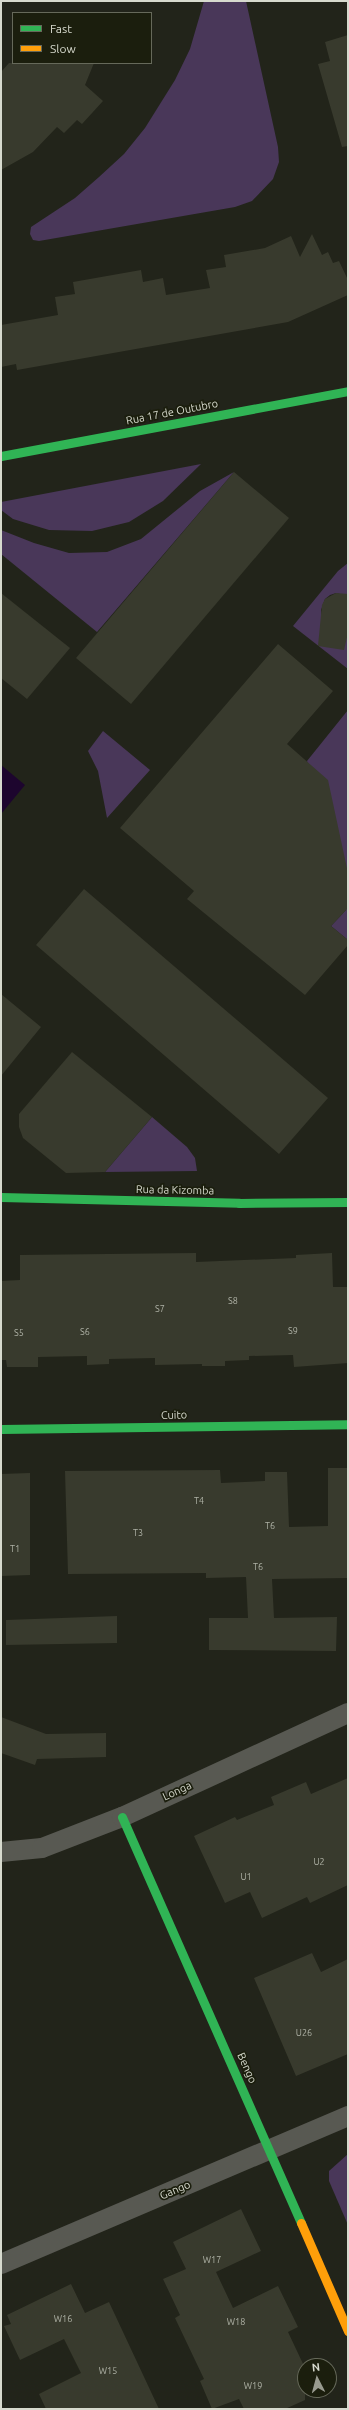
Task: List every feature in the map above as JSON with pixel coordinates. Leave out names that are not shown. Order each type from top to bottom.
[{"type":"street","name":"Rua 17 de Outubro","points":[[1,456],[348,391]]},
{"type":"street","name":"Rua da Kizomba","points":[[1,1197],[233,1203],[348,1202]]},
{"type":"street","name":"Cuito","points":[[1,1429],[348,1424]]},
{"type":"street","name":"Longa","points":[[1,1852],[42,1848],[122,1816],[348,1713]]},
{"type":"street","name":"Bengo","points":[[122,1816],[270,2150],[348,2331]]},
{"type":"street","name":"Gango","points":[[1,2264],[348,2116]]},
{"type":"shaded area","points":[[204,1],[246,1],[278,147],[279,162],[273,179],[252,201],[235,207],[39,241],[33,240],[30,234],[31,227],[75,198],[124,154],[145,128],[175,80],[190,49]]},
{"type":"shaded area","points":[[201,464],[163,501],[129,522],[92,531],[49,530],[13,519],[1,510],[1,502]]},
{"type":"shaded area","points":[[234,472],[97,632],[1,554],[1,530],[34,543],[69,553],[107,552],[141,539],[200,491]]},
{"type":"shaded area","points":[[348,563],[348,596],[336,593],[330,595],[325,599],[321,610],[322,617],[348,633],[348,669],[293,626],[338,571]]},
{"type":"shaded area","points":[[348,710],[348,940],[331,926],[346,910],[307,761]]},
{"type":"shaded area","points":[[103,731],[150,770],[107,818],[98,771],[88,751]]},
{"type":"shaded area","points":[[1,765],[25,785],[1,814]]},
{"type":"shaded area","points":[[152,1117],[187,1147],[195,1158],[197,1171],[105,1172]]},
{"type":"shaded area","points":[[348,2154],[348,2225],[329,2181],[329,2171]]},
{"type":"building","points":[[348,35],[348,146],[342,147],[318,64],[330,61],[325,42]]},
{"type":"building","points":[[9,63],[94,64],[85,85],[103,101],[82,124],[77,120],[64,133],[57,127],[33,152],[1,170],[1,72]]},
{"type":"building","points":[[312,234],[322,255],[328,252],[333,263],[339,261],[348,280],[348,295],[288,322],[17,370],[16,364],[1,367],[1,325],[58,315],[55,297],[75,294],[73,282],[141,270],[143,282],[163,278],[166,295],[210,288],[206,270],[226,267],[224,255],[265,248],[291,236],[300,257]]},
{"type":"building","points":[[234,472],[289,518],[131,704],[76,658]]},
{"type":"building","points":[[1,593],[70,648],[27,699],[1,678]]},
{"type":"building","points":[[336,593],[348,594],[348,633],[344,650],[318,646],[322,605],[325,599]]},
{"type":"building","points":[[278,644],[333,691],[287,744],[328,780],[348,873],[348,908],[331,926],[348,940],[348,945],[305,995],[187,899],[194,891],[120,828]]},
{"type":"building","points":[[84,889],[328,1098],[279,1154],[36,945]]},
{"type":"building","points":[[1,994],[41,1027],[1,1076]]},
{"type":"building","points":[[72,1052],[152,1117],[105,1172],[66,1173],[23,1138],[19,1127],[19,1114]]},
{"type":"building","points":[[196,1253],[196,1262],[296,1258],[296,1255],[332,1253],[333,1287],[348,1287],[348,1363],[294,1367],[293,1355],[249,1356],[249,1360],[225,1361],[225,1366],[202,1366],[202,1364],[155,1365],[155,1358],[109,1359],[109,1364],[87,1365],[87,1356],[38,1357],[38,1367],[7,1367],[6,1360],[1,1360],[1,1281],[20,1280],[20,1255]]},
{"type":"building","points":[[328,1468],[348,1468],[348,1578],[272,1579],[274,1618],[337,1617],[336,1651],[209,1650],[209,1618],[248,1618],[246,1577],[206,1578],[206,1573],[68,1574],[65,1471],[220,1470],[221,1483],[265,1481],[265,1472],[287,1472],[289,1527],[328,1526]]},
{"type":"building","points":[[30,1473],[30,1575],[1,1576],[1,1474]]},
{"type":"building","points":[[117,1616],[117,1643],[6,1645],[6,1620]]},
{"type":"building","points":[[1,1717],[46,1734],[106,1733],[106,1757],[37,1759],[35,1765],[1,1753]]},
{"type":"building","points":[[348,1778],[348,1885],[310,1903],[307,1897],[262,1918],[250,1892],[225,1903],[194,1836],[235,1817],[237,1820],[274,1805],[271,1797],[306,1782],[311,1794]]},
{"type":"building","points":[[312,1953],[321,1972],[348,1959],[348,2054],[296,2076],[254,1978]]},
{"type":"building","points":[[241,2209],[261,2251],[216,2272],[233,2308],[278,2286],[298,2327],[288,2332],[300,2358],[297,2358],[297,2398],[305,2398],[305,2400],[285,2409],[244,2409],[239,2399],[212,2409],[200,2381],[204,2379],[175,2318],[180,2315],[163,2279],[186,2269],[173,2242]]},
{"type":"building","points":[[71,2284],[85,2313],[109,2302],[159,2409],[46,2409],[39,2394],[81,2373],[64,2339],[20,2360],[4,2326],[11,2324],[7,2315]]},
{"type":"traffic: fast","points":[[1,456],[348,391]]},
{"type":"traffic: fast","points":[[1,1197],[239,1203],[348,1202]]},
{"type":"traffic: fast","points":[[1,1429],[348,1424]]},
{"type":"traffic: fast","points":[[122,1817],[301,2223]]},
{"type":"traffic: slow","points":[[301,2223],[348,2331]]}]
